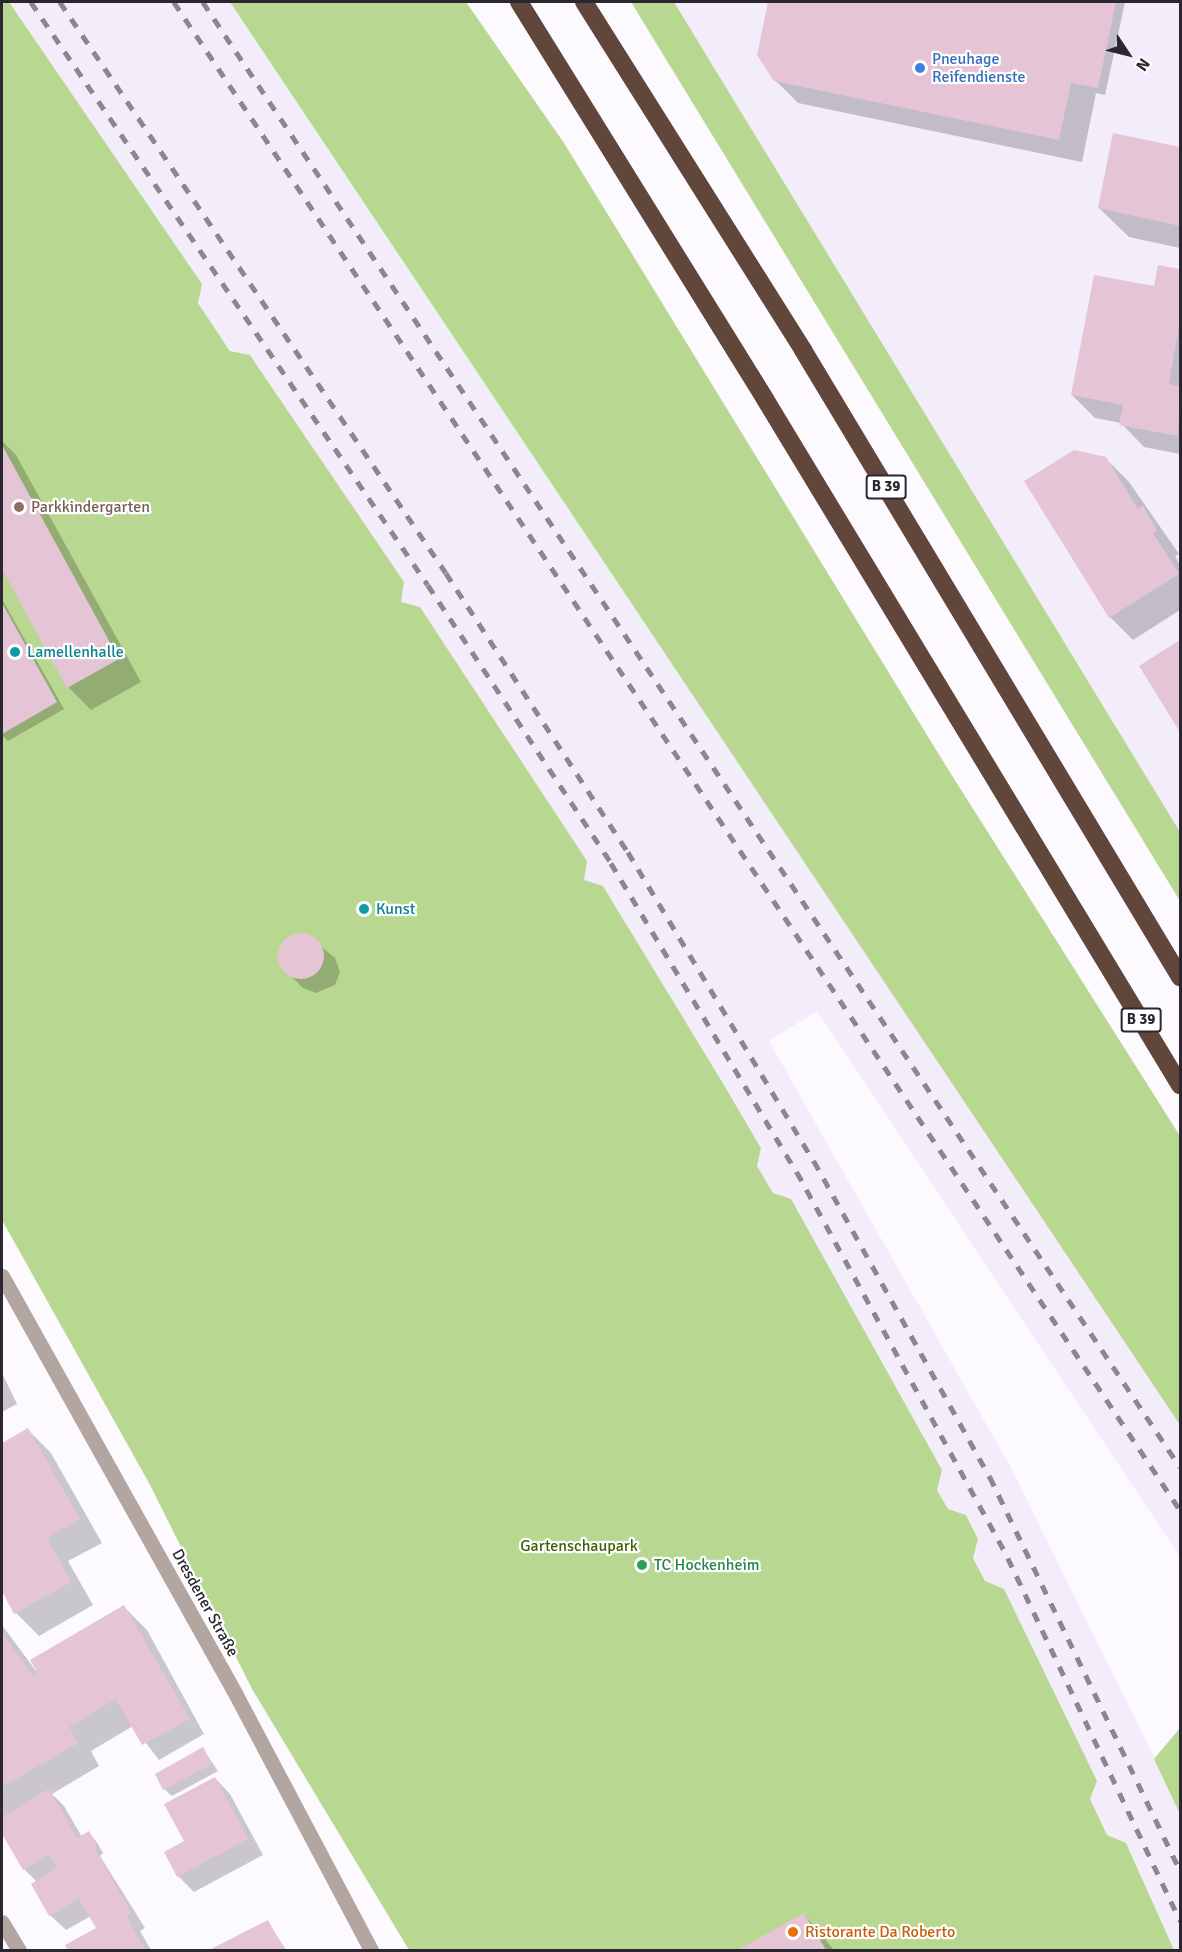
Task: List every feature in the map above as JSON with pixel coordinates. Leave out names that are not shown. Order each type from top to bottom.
[{"type":"highway","name":"B 39","points":[[506,2],[538,31]]},
{"type":"highway","name":"B 39","points":[[519,2],[1180,1085]]},
{"type":"highway","name":"B 39","points":[[584,2],[809,360],[1180,977]]},
{"type":"street","name":"Dresdener Straße","points":[[2,1276],[236,1695],[371,1950]]},
{"type":"street","points":[[2,1922],[19,1950]]},
{"type":"shaded area","points":[[9,2],[230,2],[1180,1425],[1180,1557],[817,1011],[769,1041],[1010,1466],[1168,1785],[1180,1814],[1180,1950],[1174,1950],[1126,1843],[1107,1835],[973,1557],[978,1538],[967,1516],[948,1509],[757,1166],[761,1147],[724,1085],[603,886],[584,880],[587,861],[420,607],[401,602],[404,582],[251,356],[231,351],[198,303],[201,284]]},
{"type":"shaded area","points":[[674,2],[1180,2],[1180,832],[1074,658]]},
{"type":"green space","name":"Gartenschaupark","points":[[2,2],[9,2],[202,284],[198,303],[230,351],[250,355],[404,582],[401,602],[420,607],[587,861],[584,880],[603,886],[724,1085],[761,1148],[757,1166],[773,1193],[791,1199],[942,1470],[937,1490],[948,1509],[966,1515],[978,1539],[973,1558],[985,1581],[1004,1589],[1097,1781],[1090,1799],[1107,1835],[1126,1843],[1174,1950],[409,1950],[252,1689],[149,1483],[2,1220]]},
{"type":"green space","points":[[230,2],[466,2],[564,143],[946,766],[1180,1136],[1180,1425]]},
{"type":"green space","points":[[631,2],[674,2],[1180,832],[1180,901]]},
{"type":"green space","points":[[1180,1728],[1180,1814],[1154,1759]]},
{"type":"building","name":"Pneuhage Reifendienste","points":[[768,2],[1116,2],[1098,88],[1071,83],[1059,140],[774,81],[757,55]]},
{"type":"building","points":[[1113,133],[1180,147],[1180,226],[1098,208]]},
{"type":"building","points":[[1158,265],[1180,269],[1180,320],[1169,384],[1180,386],[1178,436],[1119,425],[1123,405],[1071,395],[1094,275],[1154,286]]},
{"type":"building","name":"Parkkindergarten","points":[[2,445],[119,659],[67,688],[2,569]]},
{"type":"building","points":[[1074,450],[1106,457],[1138,509],[1143,506],[1157,530],[1153,533],[1179,574],[1109,618],[1024,481]]},
{"type":"building","name":"Lamellenhalle","points":[[2,603],[57,702],[2,734]]},
{"type":"building","points":[[1180,640],[1180,732],[1139,666]]},
{"type":"building","points":[[301,933],[317,940],[324,956],[317,972],[301,979],[285,972],[278,956],[285,940]]},
{"type":"building","points":[[28,1428],[80,1519],[47,1538],[71,1582],[14,1614],[2,1591],[2,1443]]},
{"type":"building","points":[[124,1605],[190,1719],[142,1745],[116,1699],[69,1727],[78,1743],[2,1787],[2,1633],[32,1675],[37,1672],[30,1660]]},
{"type":"building","points":[[203,1747],[212,1764],[163,1790],[155,1774]]},
{"type":"building","points":[[215,1777],[248,1839],[177,1877],[164,1852],[184,1841],[164,1804]]},
{"type":"building","points":[[49,1789],[77,1838],[89,1831],[97,1846],[94,1847],[131,1912],[126,1915],[145,1950],[68,1950],[65,1945],[96,1928],[79,1899],[49,1916],[31,1884],[58,1868],[49,1854],[23,1870],[2,1834],[2,1817]]},
{"type":"building","name":"Ristorante Da Roberto","points":[[804,1913],[826,1950],[738,1950]]},
{"type":"building","points":[[268,1920],[284,1950],[209,1950]]},
{"type":"railway","points":[[31,2],[428,585],[611,863],[797,1172],[1008,1558],[1180,1921]]},
{"type":"railway","points":[[60,2],[446,573],[628,852],[814,1161],[990,1477],[1180,1870]]},
{"type":"railway","points":[[174,2],[1180,1510]]},
{"type":"railway","points":[[203,2],[1180,1467]]},
{"type":"place","name":"Pneuhage Reifendienste","points":[[920,68]]},
{"type":"place","name":"Parkkindergarten","points":[[19,507]]},
{"type":"place","name":"Lamellenhalle","points":[[15,652]]},
{"type":"place","name":"Kunst","points":[[364,909]]},
{"type":"place","name":"TC Hockenheim","points":[[642,1565]]},
{"type":"place","name":"Ristorante Da Roberto","points":[[793,1932]]}]
